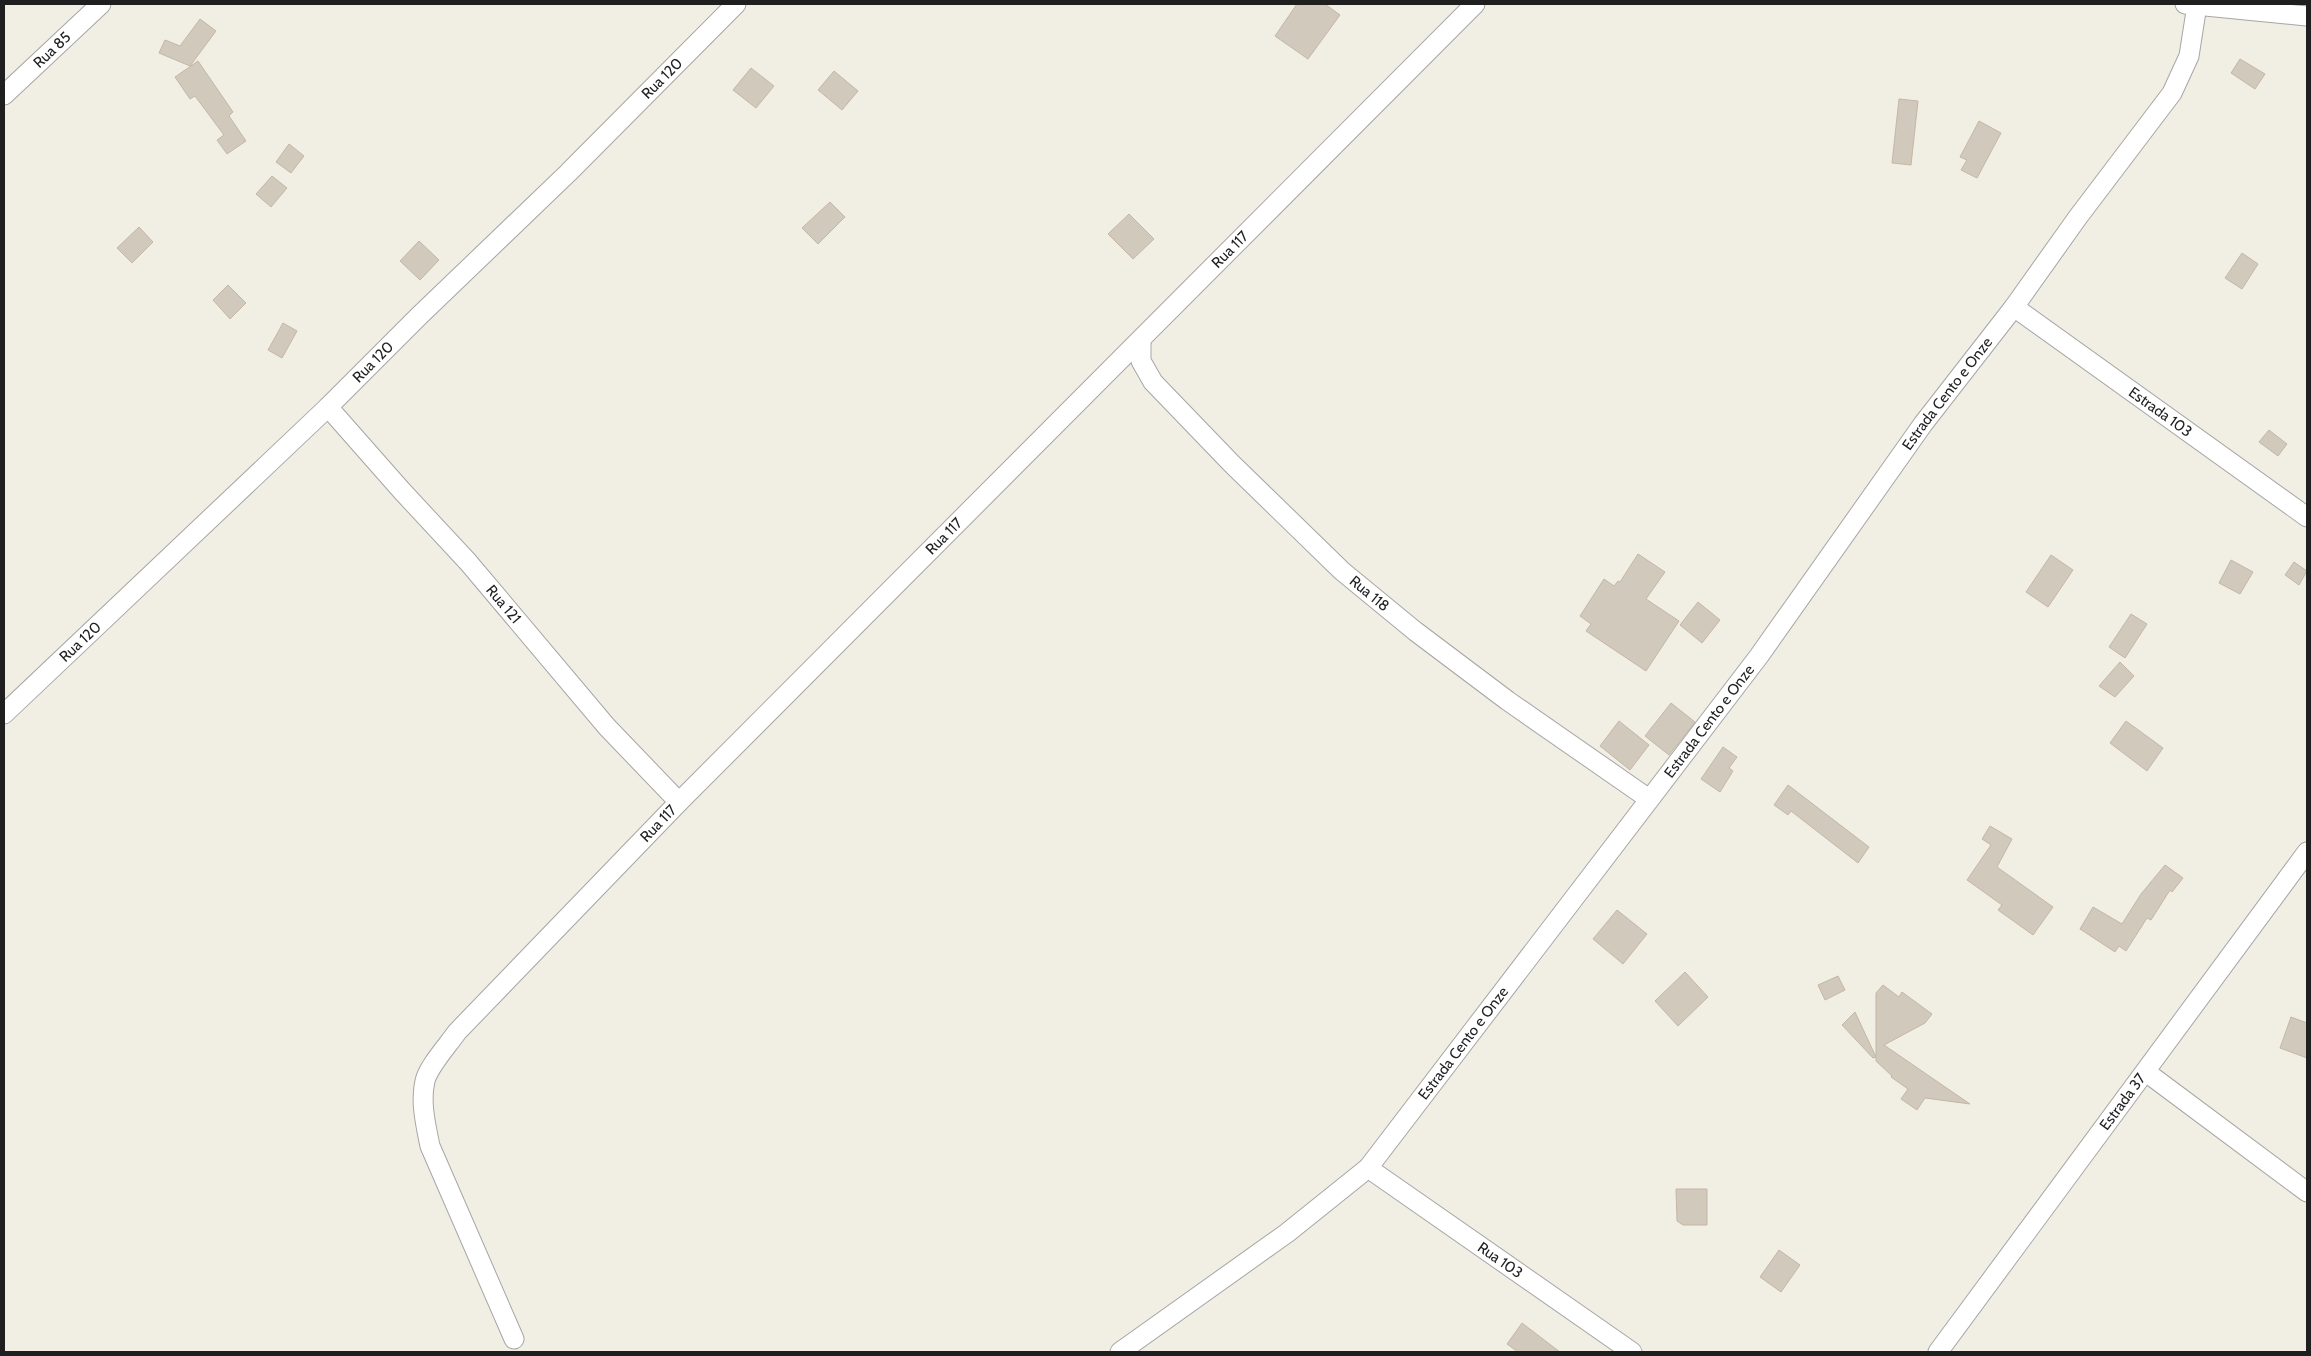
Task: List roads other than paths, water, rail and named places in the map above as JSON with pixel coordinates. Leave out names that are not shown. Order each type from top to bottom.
[{"type":"street","name":"Rua 85","points":[[4,95],[101,4]]},
{"type":"street","name":"Rua 120","points":[[4,714],[328,407],[419,316],[568,173],[736,4]]},
{"type":"street","name":"Rua 117","points":[[514,1340],[430,1146],[424,1114],[425,1080],[457,1032],[679,802],[1475,4]]},
{"type":"street","points":[[2191,4],[2307,16]]},
{"type":"street","name":"Estrada Cento e Onze","points":[[1120,1352],[1287,1233],[1368,1168],[1759,656],[1923,424],[2014,307],[2078,216],[2172,93],[2189,56],[2191,4]]},
{"type":"street","name":"Estrada 103","points":[[2014,307],[2307,517]]},
{"type":"street","name":"Rua 118","points":[[1141,340],[1141,361],[1153,382],[1232,464],[1342,571],[1415,631],[1508,701],[1650,799]]},
{"type":"street","name":"Rua 121","points":[[328,407],[468,562],[607,727],[679,802]]},
{"type":"street","name":"Estrada 37","points":[[1938,1352],[2307,852]]},
{"type":"street","points":[[2146,1072],[2307,1192]]},
{"type":"street","name":"Rua 103","points":[[1368,1168],[1632,1352]]}]
